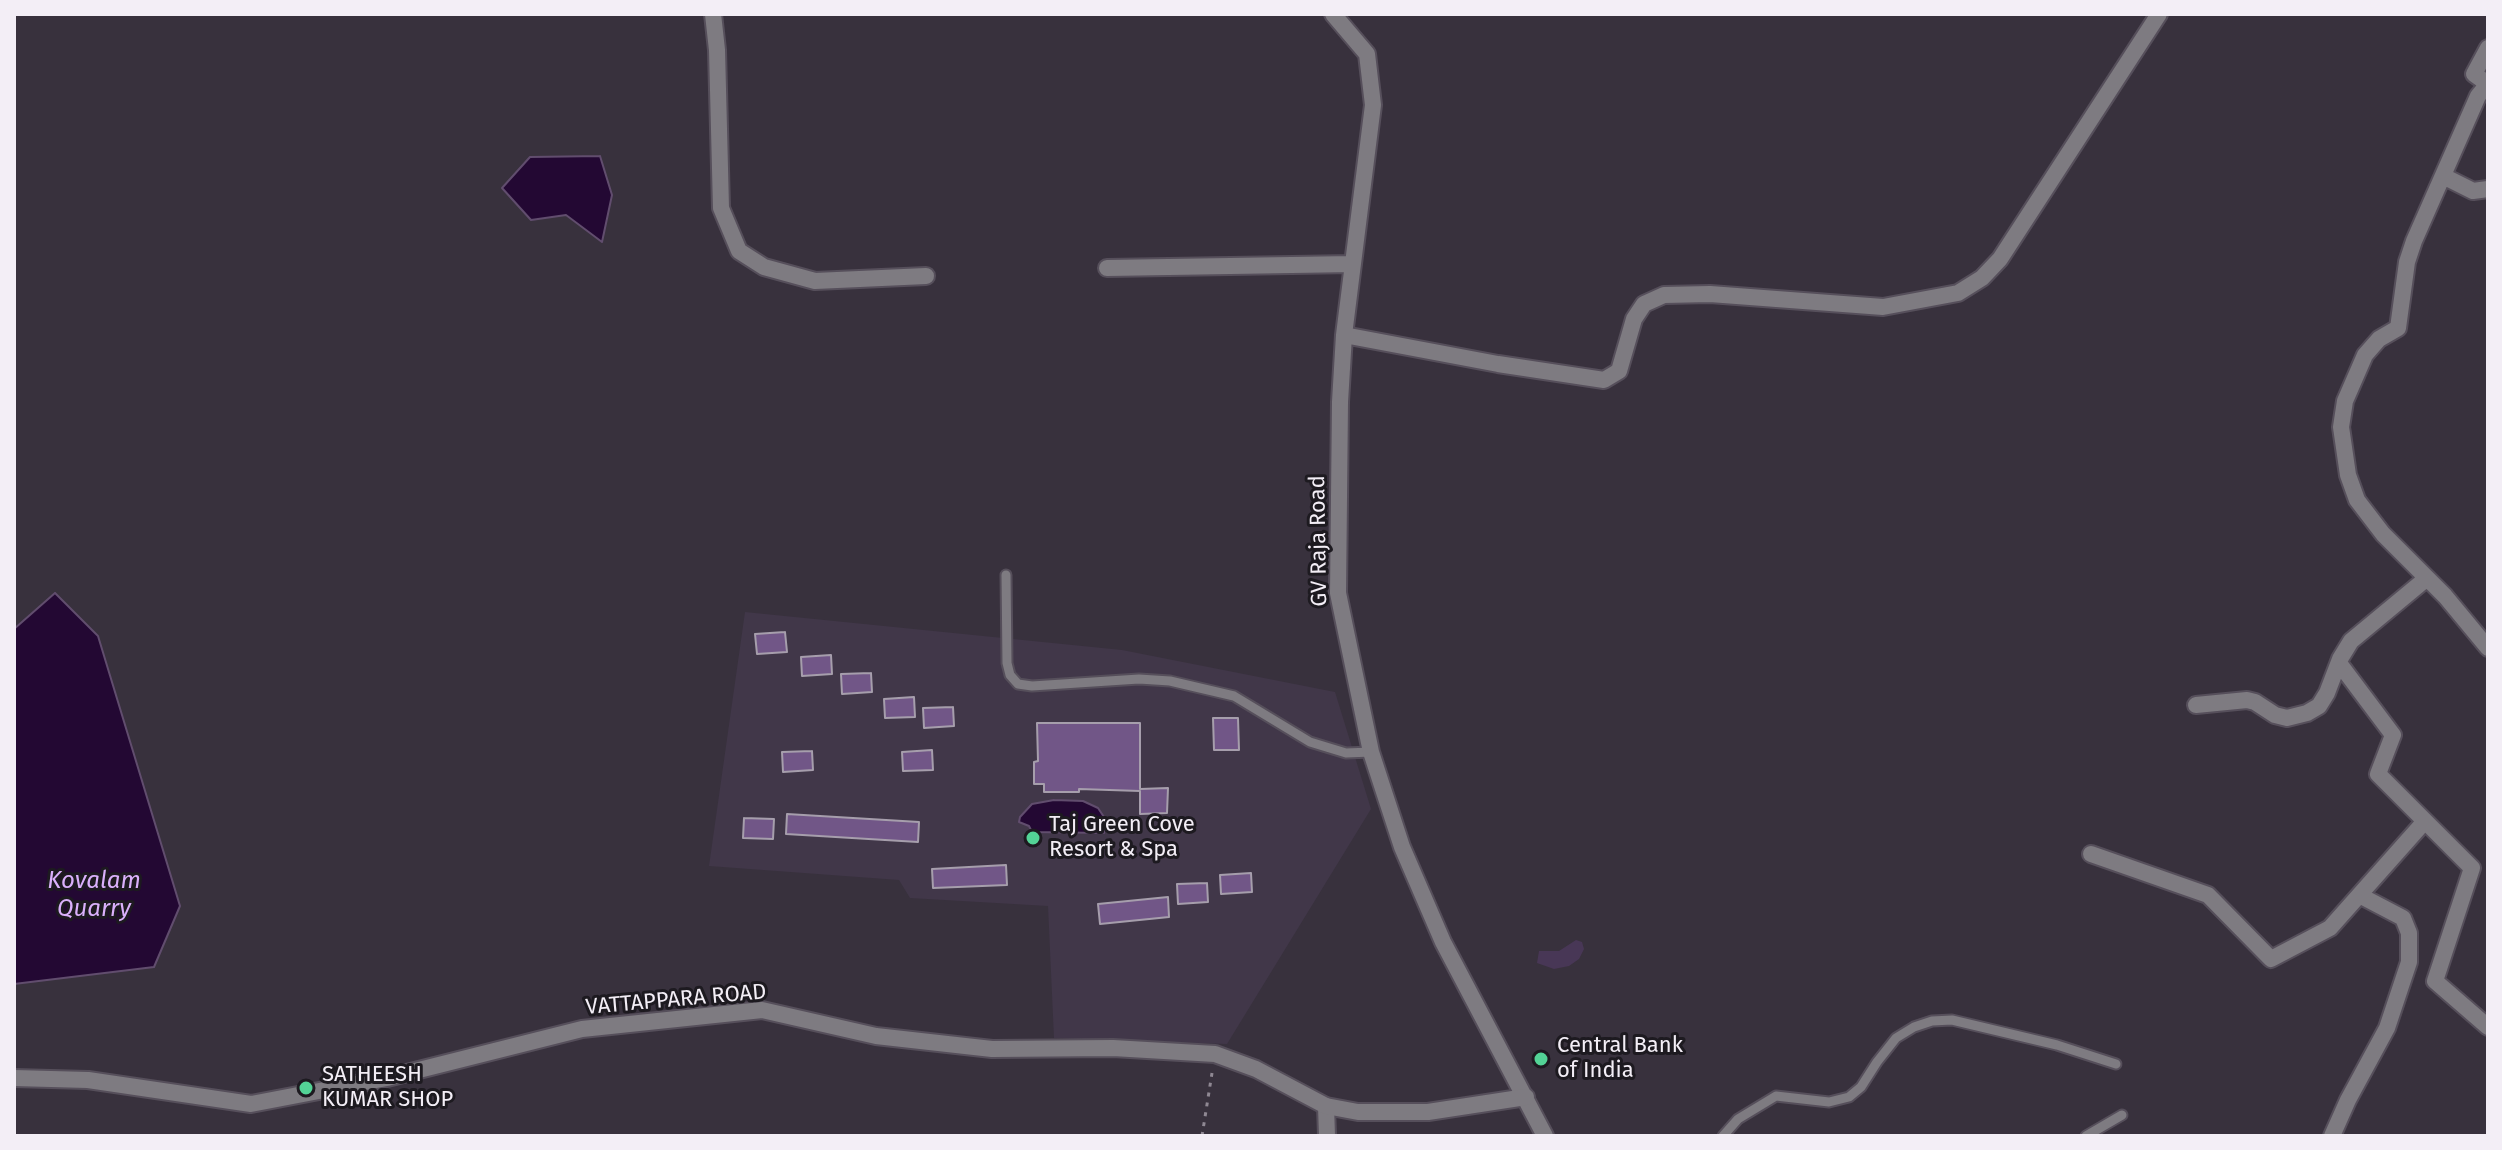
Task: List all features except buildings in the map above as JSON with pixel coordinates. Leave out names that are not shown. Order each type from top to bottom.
[{"type":"street","points":[[713,14],[717,50],[721,208],[739,251],[764,267],[815,281],[926,276]]},
{"type":"street","name":"GV Raja Road","points":[[1333,14],[1367,54],[1373,105],[1344,335],[1340,402],[1338,593],[1371,752],[1402,847],[1443,942],[1545,1136]]},
{"type":"street","points":[[1344,335],[1604,380],[1619,371],[1634,319],[1644,304],[1664,295],[1710,294],[1883,307],[1958,293],[1982,278],[2000,259],[2159,14]]},
{"type":"street","points":[[2488,48],[2474,74],[2487,84],[2478,96],[2407,262],[2398,328],[2379,339],[2365,355],[2345,401],[2341,427],[2348,475],[2357,500],[2383,534],[2427,578],[2488,648]]},
{"type":"street","points":[[2443,176],[2473,191],[2488,189]]},
{"type":"street","points":[[1107,268],[1353,264]]},
{"type":"street","points":[[2196,705],[2247,700],[2287,718],[2307,713],[2319,706],[2327,693],[2351,641],[2427,578]]},
{"type":"street","points":[[2339,663],[2393,735],[2378,774],[2472,868],[2435,981],[2488,1027]]},
{"type":"street","points":[[2091,854],[2208,895],[2271,959],[2330,928],[2425,821]]},
{"type":"street","points":[[2332,1136],[2387,1028],[2409,962],[2409,933],[2403,918],[2361,896]]},
{"type":"street","name":"VATTAPPARA ROAD","points":[[14,1078],[88,1080],[251,1104],[387,1078],[582,1029],[762,1010],[876,1036],[992,1049],[1107,1048],[1215,1054],[1256,1069],[1326,1106],[1358,1112],[1428,1112],[1526,1097]]},
{"type":"street","points":[[1326,1106],[1327,1136]]},
{"type":"lane","points":[[1006,575],[1007,663],[1010,675],[1018,684],[1032,686],[1139,679],[1170,681],[1234,696],[1310,742],[1346,753],[1371,752]]},
{"type":"lane","points":[[1723,1136],[1738,1119],[1776,1096],[1829,1102],[1849,1097],[1861,1087],[1896,1038],[1932,1021],[1952,1020],[2042,1041],[2116,1064]]},
{"type":"lane","points":[[2086,1136],[2122,1115]]},
{"type":"path","points":[[1202,1136],[1215,1054]]},
{"type":"shaded area","name":"Taj Green Cove Resort & Spa","points":[[745,612],[1122,650],[1335,692],[1371,809],[1227,1044],[1054,1038],[1048,906],[910,898],[899,880],[709,866]]},
{"type":"shaded area","points":[[1576,940],[1582,942],[1584,949],[1579,959],[1569,966],[1554,969],[1537,963],[1539,951],[1559,951]]},
{"type":"water","points":[[600,156],[612,195],[602,242],[566,215],[531,220],[502,188],[530,157]]},
{"type":"water","name":"Kovalam Quarry","points":[[55,593],[98,636],[180,906],[154,967],[14,984],[14,629]]},
{"type":"water","points":[[1054,800],[1083,801],[1098,808],[1104,817],[1104,833],[1032,832],[1029,826],[1019,822],[1032,804]]},
{"type":"place","name":"Taj Green Cove Resort & Spa","points":[[1033,838]]},
{"type":"place","name":"Central Bank of India","points":[[1541,1059]]},
{"type":"place","name":"SATHEESH KUMAR SHOP","points":[[306,1088]]}]
